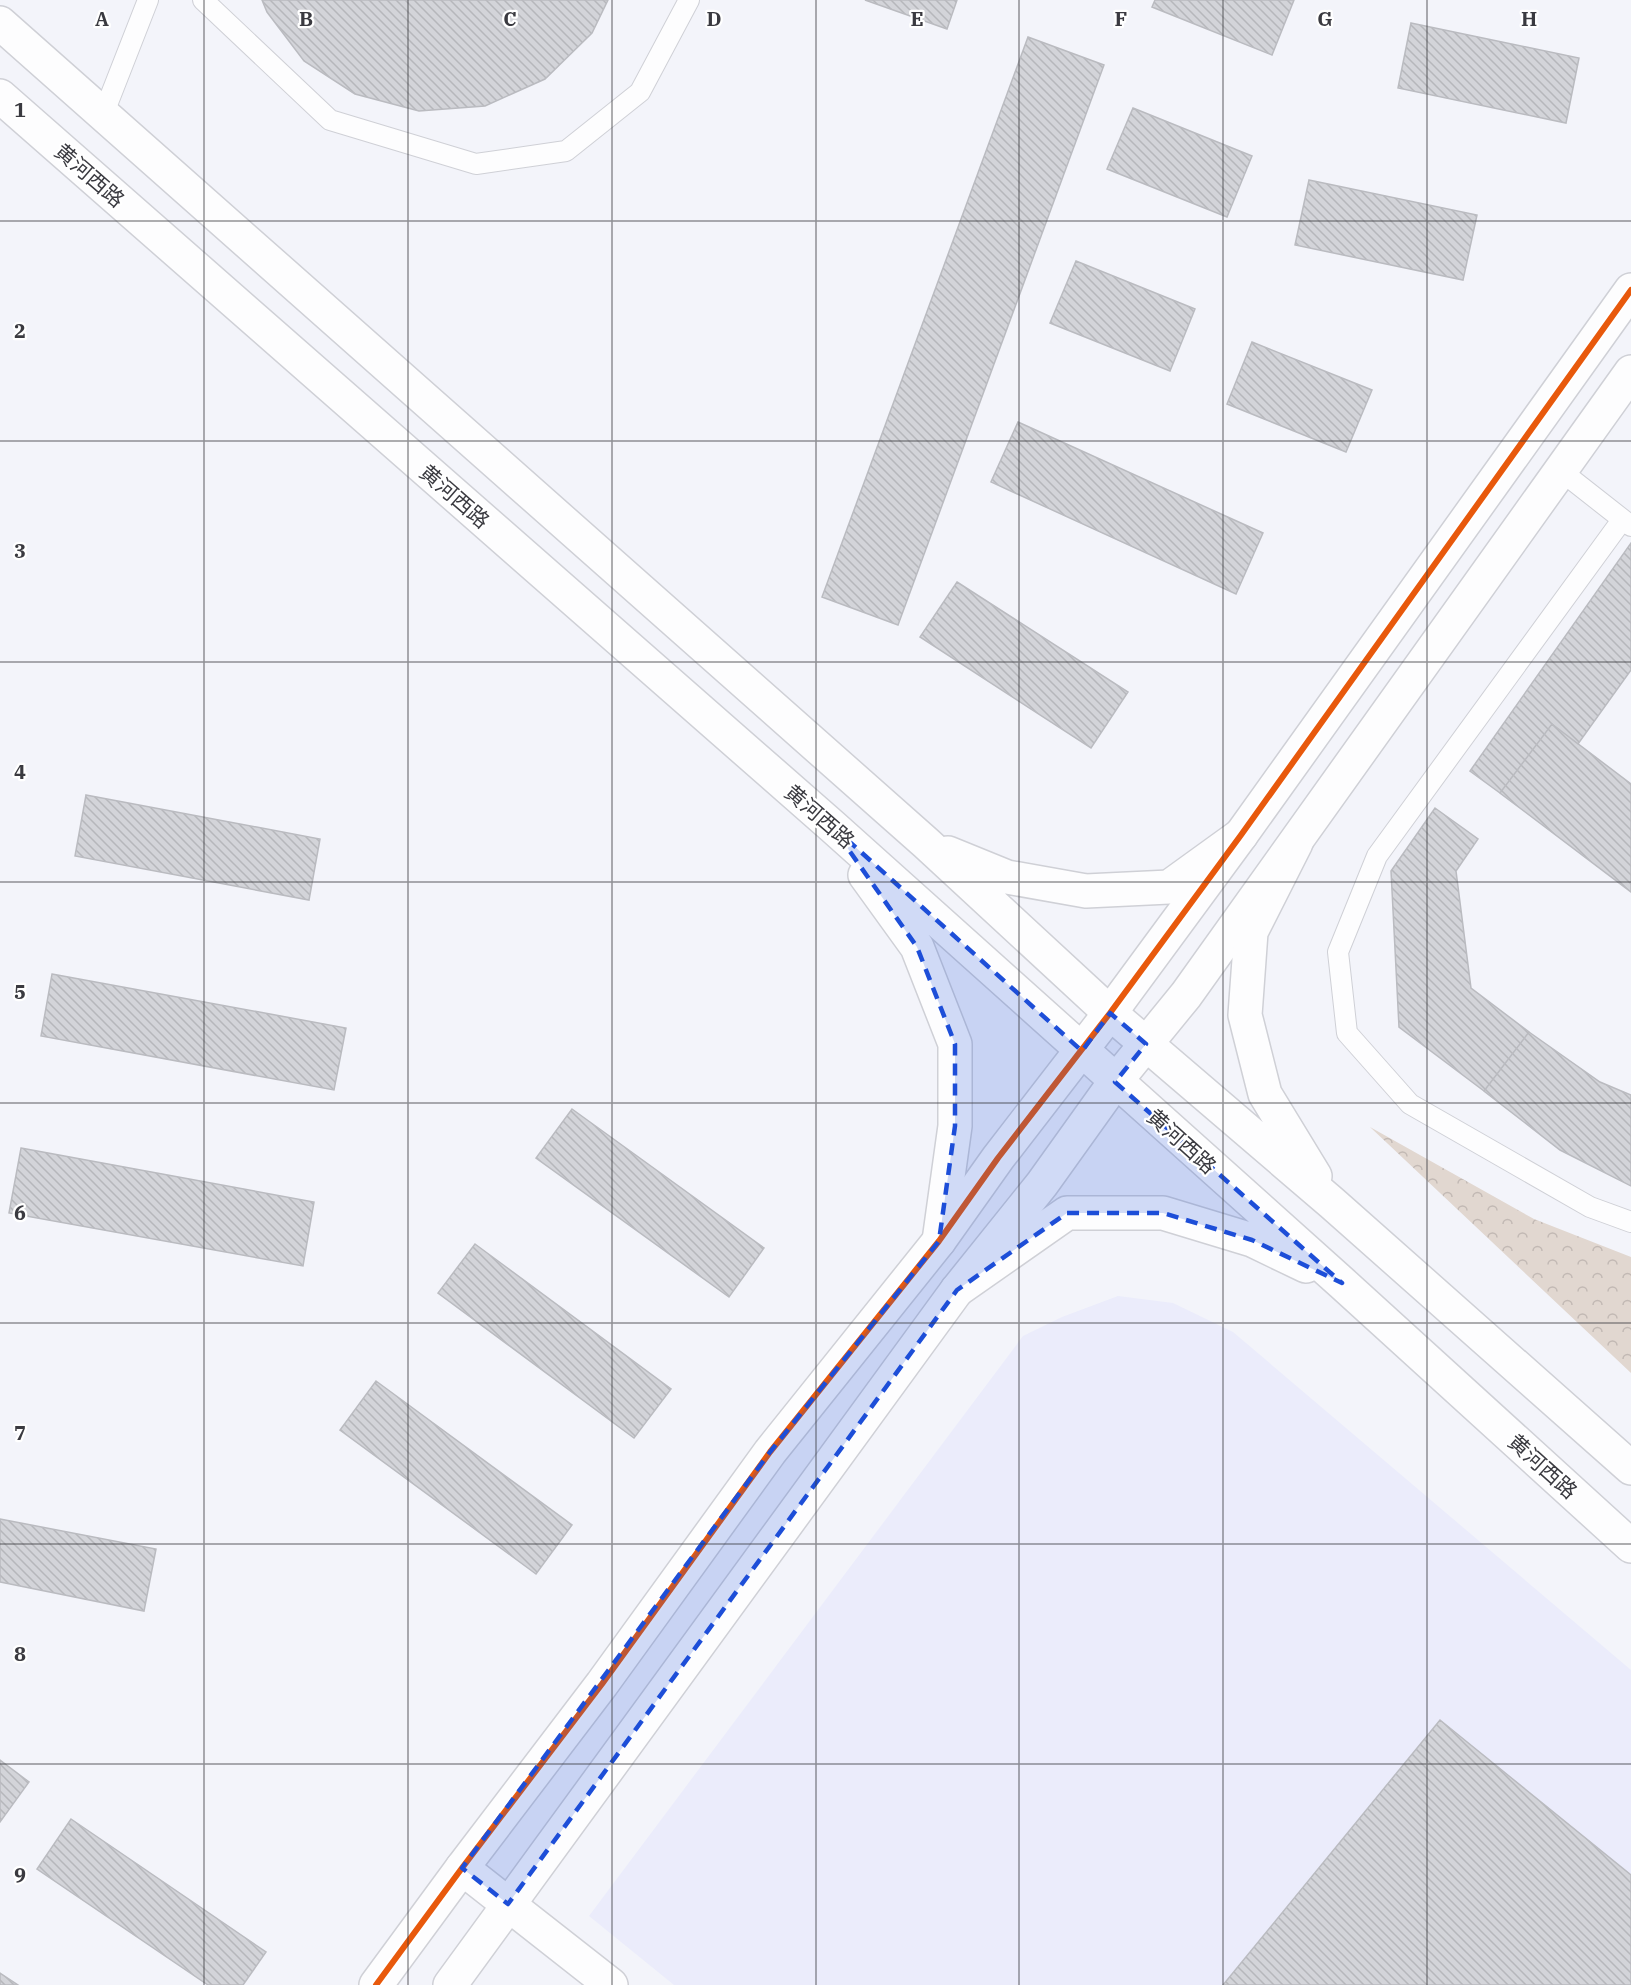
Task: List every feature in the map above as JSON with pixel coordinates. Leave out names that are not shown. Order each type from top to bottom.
[{"type":"main road","points":[[0,23],[926,843],[1110,1013],[1332,1203],[1631,1468]]},
{"type":"main road","name":"黄河西路","points":[[0,96],[832,826],[1342,1283],[1631,1546]]},
{"type":"main road","points":[[376,1985],[602,1684],[770,1452],[939,1241],[998,1158],[1082,1051],[1241,835],[1631,290]]},
{"type":"main road","points":[[450,1985],[957,1290],[1042,1184],[1115,1082],[1186,995],[1631,372]]},
{"type":"main road","points":[[832,826],[917,947],[955,1044],[955,1126],[939,1241]]},
{"type":"main road","points":[[926,843],[1007,877],[1086,891],[1169,887],[1241,835]]},
{"type":"main road","points":[[1296,843],[1251,932],[1245,1015],[1265,1094],[1332,1203]]},
{"type":"main road","points":[[957,1290],[1067,1213],[1163,1213],[1252,1240],[1342,1283]]},
{"type":"main road","points":[[462,1868],[611,1985]]},
{"type":"lane","points":[[103,115],[148,0]]},
{"type":"lane","points":[[203,0],[330,120],[476,164],[566,151],[640,92],[689,0]]},
{"type":"lane","points":[[1561,471],[1627,523],[1377,856],[1338,952],[1347,1033],[1410,1104],[1590,1207],[1631,1222]]},
{"type":"highlighted area","points":[[832,826],[1082,1051],[1110,1013],[1146,1044],[1115,1082],[1342,1283],[1252,1240],[1163,1213],[1067,1213],[957,1290],[508,1904],[462,1868],[770,1452],[939,1241],[955,1126],[955,1044],[917,947]]},
{"type":"shaded area","points":[[1118,1296],[1173,1303],[1233,1332],[1631,1670],[1631,1985],[674,1985],[589,1916],[1023,1336],[1062,1317]]},
{"type":"green space","points":[[1370,1127],[1534,1219],[1631,1257],[1631,1373]]},
{"type":"building","points":[[262,0],[608,0],[592,33],[545,79],[485,106],[419,111],[355,94],[304,61],[267,12]]},
{"type":"building","points":[[865,0],[957,0],[947,29]]},
{"type":"building","points":[[1155,0],[1294,0],[1272,55],[1152,7]]},
{"type":"building","points":[[1411,23],[1579,58],[1566,123],[1398,88]]},
{"type":"building","points":[[1028,37],[1104,65],[898,625],[822,597]]},
{"type":"building","points":[[1133,108],[1252,156],[1227,217],[1107,169]]},
{"type":"building","points":[[1309,180],[1477,215],[1463,280],[1295,245]]},
{"type":"building","points":[[1076,261],[1195,309],[1170,371],[1050,323]]},
{"type":"building","points":[[1252,342],[1372,390],[1346,452],[1227,404]]},
{"type":"building","points":[[1018,422],[1263,533],[1236,594],[991,482]]},
{"type":"building","points":[[1631,543],[1631,670],[1578,744],[1552,724],[1500,793],[1470,771]]},
{"type":"building","points":[[957,582],[1128,692],[1091,748],[920,637]]},
{"type":"building","points":[[1552,724],[1631,784],[1631,892],[1500,793]]},
{"type":"building","points":[[86,795],[320,839],[309,900],[75,856]]},
{"type":"building","points":[[1435,808],[1478,839],[1456,871],[1471,988],[1529,1032],[1484,1091],[1399,1027],[1391,871]]},
{"type":"building","points":[[52,974],[346,1028],[334,1090],[41,1036]]},
{"type":"building","points":[[1529,1032],[1600,1082],[1631,1095],[1631,1186],[1560,1150],[1484,1091]]},
{"type":"building","points":[[572,1109],[764,1248],[729,1297],[536,1158]]},
{"type":"building","points":[[21,1148],[314,1202],[303,1266],[9,1213]]},
{"type":"building","points":[[475,1244],[671,1389],[634,1438],[438,1293]]},
{"type":"building","points":[[376,1381],[572,1525],[536,1574],[340,1430]]},
{"type":"building","points":[[0,1519],[156,1549],[144,1611],[0,1582]]},
{"type":"building","points":[[1440,1720],[1631,1875],[1631,1985],[1223,1985]]},
{"type":"building","points":[[0,1760],[29,1782],[0,1822]]},
{"type":"building","points":[[71,1819],[266,1952],[243,1985],[208,1985],[37,1869]]},
{"type":"building","points":[[0,1973],[18,1985],[0,1985]]},
{"type":"cycle path","points":[[376,1985],[602,1684],[770,1452],[939,1241],[998,1158],[1110,1013],[1241,835],[1631,290]]}]
